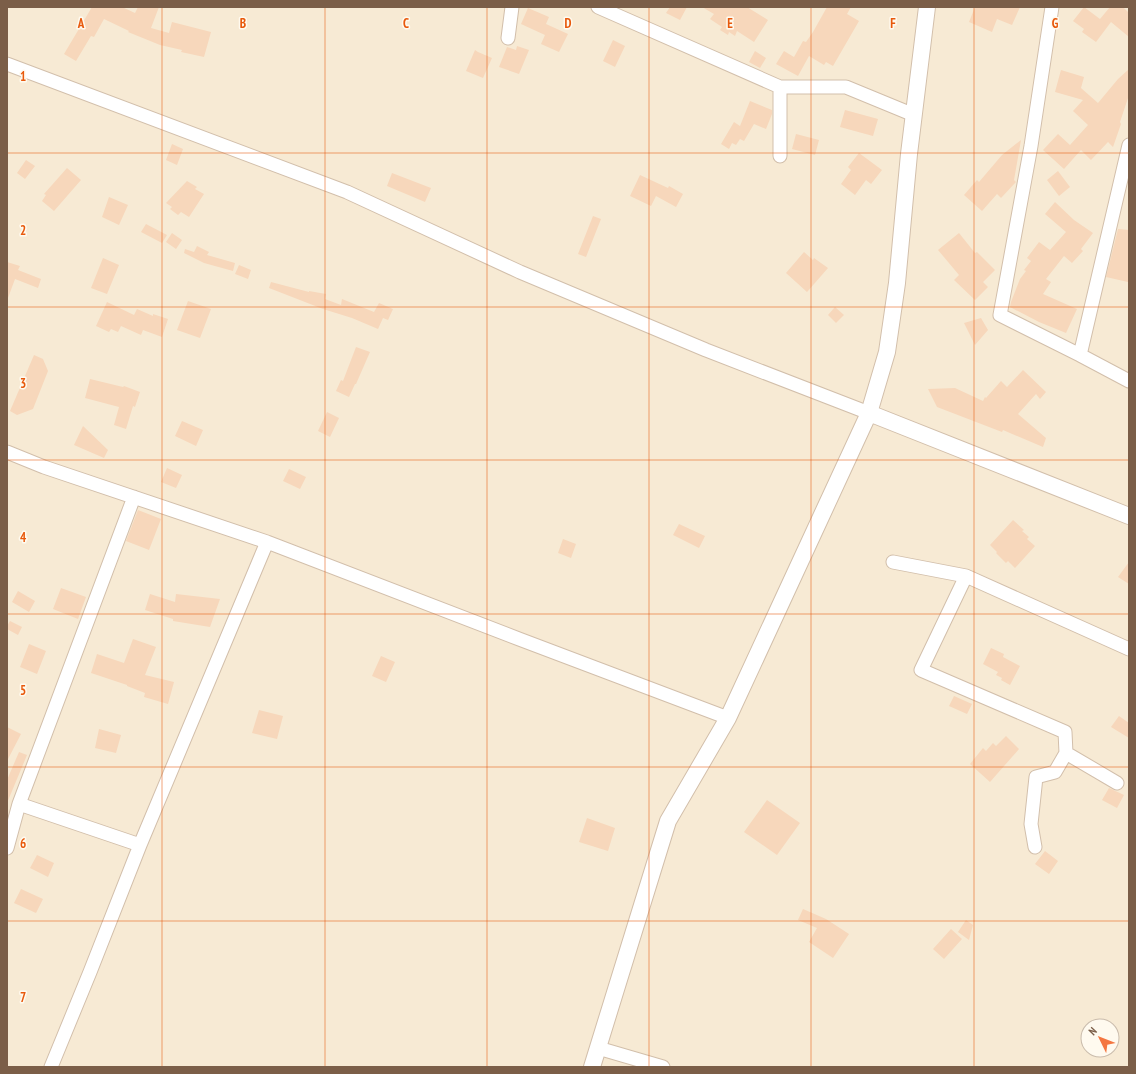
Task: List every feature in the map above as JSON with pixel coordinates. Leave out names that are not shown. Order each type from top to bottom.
[{"type":"street","points":[[508,38],[512,7]]},
{"type":"street","points":[[598,7],[780,87],[846,87],[914,116]]},
{"type":"street","points":[[592,1067],[668,821],[728,718],[869,413],[887,352],[897,283],[909,154],[927,7]]},
{"type":"street","points":[[1052,7],[1031,146],[1000,315],[1129,381]]},
{"type":"street","points":[[7,66],[348,192],[520,272],[706,350],[1129,515]]},
{"type":"street","points":[[780,87],[780,156]]},
{"type":"street","points":[[1080,355],[1129,145]]},
{"type":"street","points":[[7,452],[44,467],[267,542],[728,718]]},
{"type":"street","points":[[7,848],[19,804],[134,497]]},
{"type":"street","points":[[51,1067],[140,845],[267,542]]},
{"type":"street","points":[[893,562],[966,576],[1129,649]]},
{"type":"street","points":[[966,576],[921,670],[1065,732],[1066,753],[1055,772],[1036,777],[1031,824],[1035,847]]},
{"type":"street","points":[[1066,753],[1117,783]]},
{"type":"street","points":[[19,804],[140,845]]},
{"type":"street","points":[[598,1048],[663,1067]]},
{"type":"shaded area","points":[[7,7],[1129,7],[1129,1067],[7,1067]]},
{"type":"building","points":[[92,7],[122,7],[135,13],[138,7],[159,7],[151,28],[169,33],[172,22],[211,32],[204,57],[181,52],[182,50],[160,45],[128,32],[129,31],[104,19],[94,37],[91,36],[76,61],[64,54]]},
{"type":"building","points":[[670,7],[687,7],[680,20],[666,13]]},
{"type":"building","points":[[702,7],[747,7],[768,20],[754,42],[737,31],[735,36],[729,32],[728,35],[720,30],[722,27],[710,19],[714,14]]},
{"type":"building","points":[[827,7],[851,7],[847,14],[859,21],[833,66],[826,62],[824,65],[809,56],[798,76],[776,64],[784,51],[794,57],[803,41],[806,42],[813,32]]},
{"type":"building","points":[[975,7],[1020,7],[1012,25],[997,19],[992,32],[969,22]]},
{"type":"building","points":[[1084,7],[1100,19],[1110,7],[1123,7],[1129,13],[1129,37],[1111,22],[1096,42],[1082,32],[1084,29],[1073,21]]},
{"type":"building","points":[[528,8],[549,17],[546,24],[568,34],[559,52],[541,44],[545,35],[521,24]]},
{"type":"building","points":[[613,40],[625,46],[615,67],[603,61]]},
{"type":"building","points":[[517,46],[529,50],[519,74],[499,67],[507,47],[516,50]]},
{"type":"building","points":[[475,50],[492,58],[483,78],[466,71]]},
{"type":"building","points":[[755,51],[766,58],[760,68],[749,62]]},
{"type":"building","points":[[1129,69],[1129,95],[1113,147],[1108,142],[1091,160],[1081,150],[1064,169],[1043,150],[1058,134],[1070,145],[1088,125],[1073,111],[1083,100],[1055,92],[1061,70],[1084,77],[1081,88],[1098,103],[1118,79]]},
{"type":"building","points":[[750,101],[772,110],[772,114],[766,129],[754,124],[744,141],[740,139],[736,145],[732,143],[729,149],[721,144],[734,122],[740,126]]},
{"type":"building","points":[[845,110],[878,119],[873,136],[840,127]]},
{"type":"building","points":[[796,134],[819,140],[815,155],[792,149]]},
{"type":"building","points":[[1021,140],[1014,180],[1016,182],[1001,198],[997,194],[982,211],[964,195],[977,180],[979,182],[1002,155]]},
{"type":"building","points":[[172,144],[183,149],[177,165],[166,160]]},
{"type":"building","points":[[859,153],[882,170],[871,184],[866,180],[855,195],[841,184],[851,170],[848,167]]},
{"type":"building","points":[[26,160],[35,166],[25,179],[17,173]]},
{"type":"building","points":[[67,168],[81,180],[54,211],[42,201],[46,195],[44,194]]},
{"type":"building","points":[[1058,171],[1070,187],[1059,196],[1047,180]]},
{"type":"building","points":[[392,173],[431,188],[425,202],[387,186]]},
{"type":"building","points":[[640,175],[668,188],[669,186],[683,194],[676,207],[656,196],[651,206],[630,196]]},
{"type":"building","points":[[187,181],[197,187],[195,189],[204,194],[189,217],[181,212],[178,215],[170,209],[172,207],[166,203]]},
{"type":"building","points":[[109,197],[128,205],[119,225],[102,217]]},
{"type":"building","points":[[1055,202],[1074,220],[1093,233],[1081,249],[1083,251],[1072,263],[1064,256],[1046,279],[1051,282],[1043,294],[1077,309],[1066,333],[1039,322],[1010,307],[1020,279],[1026,271],[1024,270],[1031,261],[1027,258],[1039,242],[1050,250],[1066,232],[1045,214]]},
{"type":"building","points":[[593,216],[601,219],[586,257],[578,254]]},
{"type":"building","points":[[146,224],[167,235],[162,243],[141,232]]},
{"type":"building","points":[[1118,229],[1129,230],[1128,282],[1106,277]]},
{"type":"building","points":[[172,233],[182,240],[176,249],[166,242]]},
{"type":"building","points":[[959,233],[975,253],[977,252],[995,270],[983,282],[988,287],[975,300],[954,280],[959,275],[938,250]]},
{"type":"building","points":[[197,246],[209,252],[207,255],[235,263],[233,271],[204,263],[184,253],[185,249],[194,252]]},
{"type":"building","points":[[804,252],[813,260],[814,258],[828,268],[807,292],[786,273]]},
{"type":"building","points":[[103,258],[119,265],[107,294],[91,288]]},
{"type":"building","points":[[7,262],[20,266],[18,270],[41,279],[38,288],[15,279],[8,298]]},
{"type":"building","points":[[239,265],[251,270],[248,279],[235,274]]},
{"type":"building","points":[[271,282],[309,292],[326,294],[325,299],[341,305],[342,299],[374,312],[379,303],[393,309],[388,320],[383,318],[378,329],[269,288]]},
{"type":"building","points":[[188,301],[211,309],[200,338],[177,330]]},
{"type":"building","points":[[107,302],[134,315],[137,309],[153,316],[153,314],[168,319],[162,337],[143,330],[141,335],[121,326],[118,332],[111,329],[109,332],[96,326]]},
{"type":"building","points":[[835,307],[844,315],[836,323],[828,315]]},
{"type":"building","points":[[981,318],[988,330],[975,345],[964,323]]},
{"type":"building","points":[[356,347],[370,352],[349,397],[336,391],[341,380],[343,381]]},
{"type":"building","points":[[34,355],[43,359],[48,371],[33,409],[17,415],[10,411]]},
{"type":"building","points":[[1023,370],[1046,392],[1040,399],[1036,394],[1018,414],[1046,438],[1043,447],[1003,430],[1002,432],[937,407],[928,389],[955,388],[983,401],[1001,381],[1007,387]]},
{"type":"building","points":[[90,379],[124,386],[140,392],[135,407],[133,406],[126,429],[114,425],[119,407],[85,398]]},
{"type":"building","points":[[327,412],[339,418],[330,437],[318,431]]},
{"type":"building","points":[[182,421],[203,430],[196,446],[175,436]]},
{"type":"building","points":[[83,426],[108,450],[104,458],[74,445]]},
{"type":"building","points":[[167,468],[182,475],[176,488],[161,482]]},
{"type":"building","points":[[289,469],[306,477],[300,489],[283,481]]},
{"type":"building","points":[[138,510],[161,519],[149,550],[126,541]]},
{"type":"building","points":[[1013,520],[1024,530],[1022,531],[1029,537],[1027,539],[1035,546],[1015,568],[1008,561],[1006,563],[990,545]]},
{"type":"building","points":[[679,524],[705,536],[699,548],[673,535]]},
{"type":"building","points":[[563,539],[576,544],[571,558],[558,553]]},
{"type":"building","points":[[1129,562],[1129,584],[1118,577]]},
{"type":"building","points":[[61,588],[86,597],[78,619],[53,609]]},
{"type":"building","points":[[18,591],[35,601],[29,612],[12,602]]},
{"type":"building","points":[[150,594],[175,602],[176,594],[220,599],[210,627],[173,621],[173,619],[145,610]]},
{"type":"building","points":[[10,621],[22,627],[18,635],[7,629]]},
{"type":"building","points":[[133,639],[156,647],[145,675],[174,682],[168,704],[144,697],[145,693],[127,685],[91,673],[97,654],[124,663]]},
{"type":"building","points":[[29,644],[46,651],[37,674],[20,667]]},
{"type":"building","points":[[991,648],[1004,654],[1003,657],[1020,666],[1010,685],[996,675],[998,672],[983,664]]},
{"type":"building","points":[[381,656],[395,662],[386,682],[372,676]]},
{"type":"building","points":[[954,696],[972,704],[967,714],[949,706]]},
{"type":"building","points":[[259,710],[283,716],[277,739],[252,733]]},
{"type":"building","points":[[1119,716],[1129,723],[1129,738],[1111,727]]},
{"type":"building","points":[[7,727],[21,734],[7,761]]},
{"type":"building","points":[[99,729],[121,735],[116,753],[95,748]]},
{"type":"building","points":[[1006,736],[1019,749],[990,782],[970,764],[983,748],[986,751],[993,743],[996,746]]},
{"type":"building","points":[[19,752],[27,755],[7,803],[7,780]]},
{"type":"building","points":[[1109,788],[1124,795],[1117,808],[1102,800]]},
{"type":"building","points":[[767,800],[800,823],[777,855],[744,832]]},
{"type":"building","points":[[587,818],[615,828],[608,851],[579,842]]},
{"type":"building","points":[[1045,851],[1058,861],[1049,874],[1035,864]]},
{"type":"building","points":[[37,855],[54,863],[48,877],[30,868]]},
{"type":"building","points":[[21,889],[43,899],[36,913],[14,903]]},
{"type":"building","points":[[803,909],[826,919],[849,934],[833,958],[809,942],[817,928],[798,920]]},
{"type":"building","points":[[966,920],[973,925],[969,940],[958,932]]},
{"type":"building","points":[[951,929],[962,939],[944,959],[933,949]]}]
